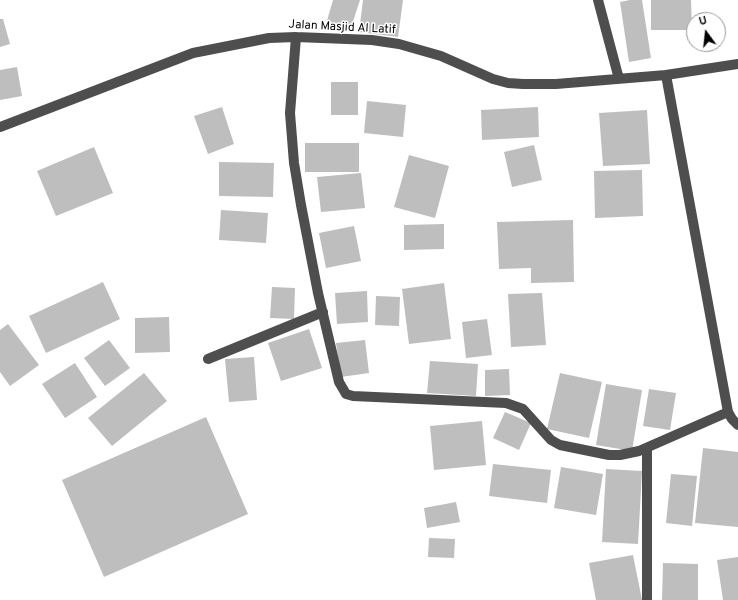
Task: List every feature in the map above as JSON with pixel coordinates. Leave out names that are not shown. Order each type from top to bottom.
[{"type":"street","points":[[598,0],[619,79]]},
{"type":"street","points":[[296,37],[290,113],[301,205],[339,382],[346,394],[353,396],[506,403],[523,410],[551,440],[560,445],[609,455],[628,454],[639,451],[728,412]]},
{"type":"street","name":"Jalan Masjid Al Latif","points":[[0,127],[192,53],[269,38],[296,37],[372,40],[399,44],[441,56],[493,79],[508,83],[556,84],[619,79],[666,75],[738,64]]},
{"type":"street","points":[[666,75],[728,412],[732,420],[738,426]]},
{"type":"street","points":[[208,359],[323,312]]},
{"type":"street","points":[[647,448],[647,600]]},
{"type":"building","points":[[333,0],[360,0],[350,31],[326,24]]},
{"type":"building","points":[[363,0],[403,0],[398,37],[359,32]]},
{"type":"building","points":[[642,0],[651,58],[629,62],[620,2]]},
{"type":"building","points":[[651,0],[691,0],[691,12],[686,12],[686,30],[651,30]]},
{"type":"building","points":[[0,19],[3,19],[10,44],[0,47]]},
{"type":"building","points":[[17,67],[22,96],[0,100],[0,70]]},
{"type":"building","points":[[331,82],[358,82],[358,115],[331,115]]},
{"type":"building","points":[[367,101],[406,105],[403,137],[364,133]]},
{"type":"building","points":[[222,107],[234,144],[208,154],[194,116]]},
{"type":"building","points":[[538,107],[539,137],[482,140],[481,110]]},
{"type":"building","points":[[647,110],[650,164],[603,166],[599,113]]},
{"type":"building","points":[[305,143],[359,143],[359,172],[305,172]]},
{"type":"building","points":[[534,145],[542,180],[512,187],[504,152]]},
{"type":"building","points":[[94,147],[113,193],[56,216],[37,171]]},
{"type":"building","points":[[409,155],[449,166],[435,218],[394,207]]},
{"type":"building","points":[[219,162],[274,163],[273,197],[219,196]]},
{"type":"building","points":[[642,170],[643,216],[595,218],[594,171]]},
{"type":"building","points":[[361,173],[365,208],[321,212],[317,177]]},
{"type":"building","points":[[221,210],[268,213],[266,243],[219,240]]},
{"type":"building","points":[[573,220],[574,282],[531,283],[531,268],[499,269],[497,222]]},
{"type":"building","points":[[444,224],[444,249],[404,250],[404,225]]},
{"type":"building","points":[[354,226],[361,261],[326,268],[319,233]]},
{"type":"building","points":[[103,282],[120,319],[46,353],[29,316]]},
{"type":"building","points":[[444,283],[451,339],[409,344],[402,289]]},
{"type":"building","points":[[272,287],[295,288],[294,319],[270,318]]},
{"type":"building","points":[[367,291],[368,322],[337,324],[335,293]]},
{"type":"building","points":[[542,293],[546,345],[511,347],[508,294]]},
{"type":"building","points":[[376,296],[400,297],[399,326],[375,325]]},
{"type":"building","points":[[169,317],[170,352],[135,353],[135,318]]},
{"type":"building","points":[[487,319],[492,355],[466,358],[462,322]]},
{"type":"building","points":[[8,324],[39,365],[10,386],[0,372],[0,330]]},
{"type":"building","points":[[309,329],[322,368],[281,381],[268,343]]},
{"type":"building","points":[[109,340],[130,368],[105,386],[84,358]]},
{"type":"building","points":[[365,340],[369,373],[341,377],[336,343]]},
{"type":"building","points":[[254,357],[257,400],[229,402],[225,359]]},
{"type":"building","points":[[430,361],[478,364],[476,396],[427,393]]},
{"type":"building","points":[[75,363],[97,397],[65,418],[42,384]]},
{"type":"building","points":[[509,369],[510,395],[485,396],[485,370]]},
{"type":"building","points":[[144,373],[167,401],[112,446],[88,418]]},
{"type":"building","points":[[560,373],[602,382],[589,438],[547,429]]},
{"type":"building","points":[[606,384],[642,390],[632,451],[596,445]]},
{"type":"building","points":[[649,389],[676,393],[670,430],[643,426]]},
{"type":"building","points":[[505,412],[531,423],[519,450],[493,438]]},
{"type":"building","points":[[206,417],[248,514],[104,577],[62,480]]},
{"type":"building","points":[[482,421],[486,465],[434,470],[430,426]]},
{"type":"building","points":[[703,448],[738,452],[738,527],[695,523]]},
{"type":"building","points":[[493,464],[551,470],[547,503],[489,496]]},
{"type":"building","points":[[561,467],[603,474],[596,515],[554,508]]},
{"type":"building","points":[[606,469],[642,471],[638,544],[602,542]]},
{"type":"building","points":[[671,474],[697,476],[692,526],[666,523]]},
{"type":"building","points":[[456,502],[460,522],[427,528],[424,508]]},
{"type":"building","points":[[429,538],[455,539],[454,558],[428,557]]},
{"type":"building","points":[[633,555],[642,600],[596,600],[589,563]]},
{"type":"building","points":[[738,557],[738,600],[723,600],[717,560]]},
{"type":"building","points":[[663,563],[698,564],[698,600],[662,600]]}]
